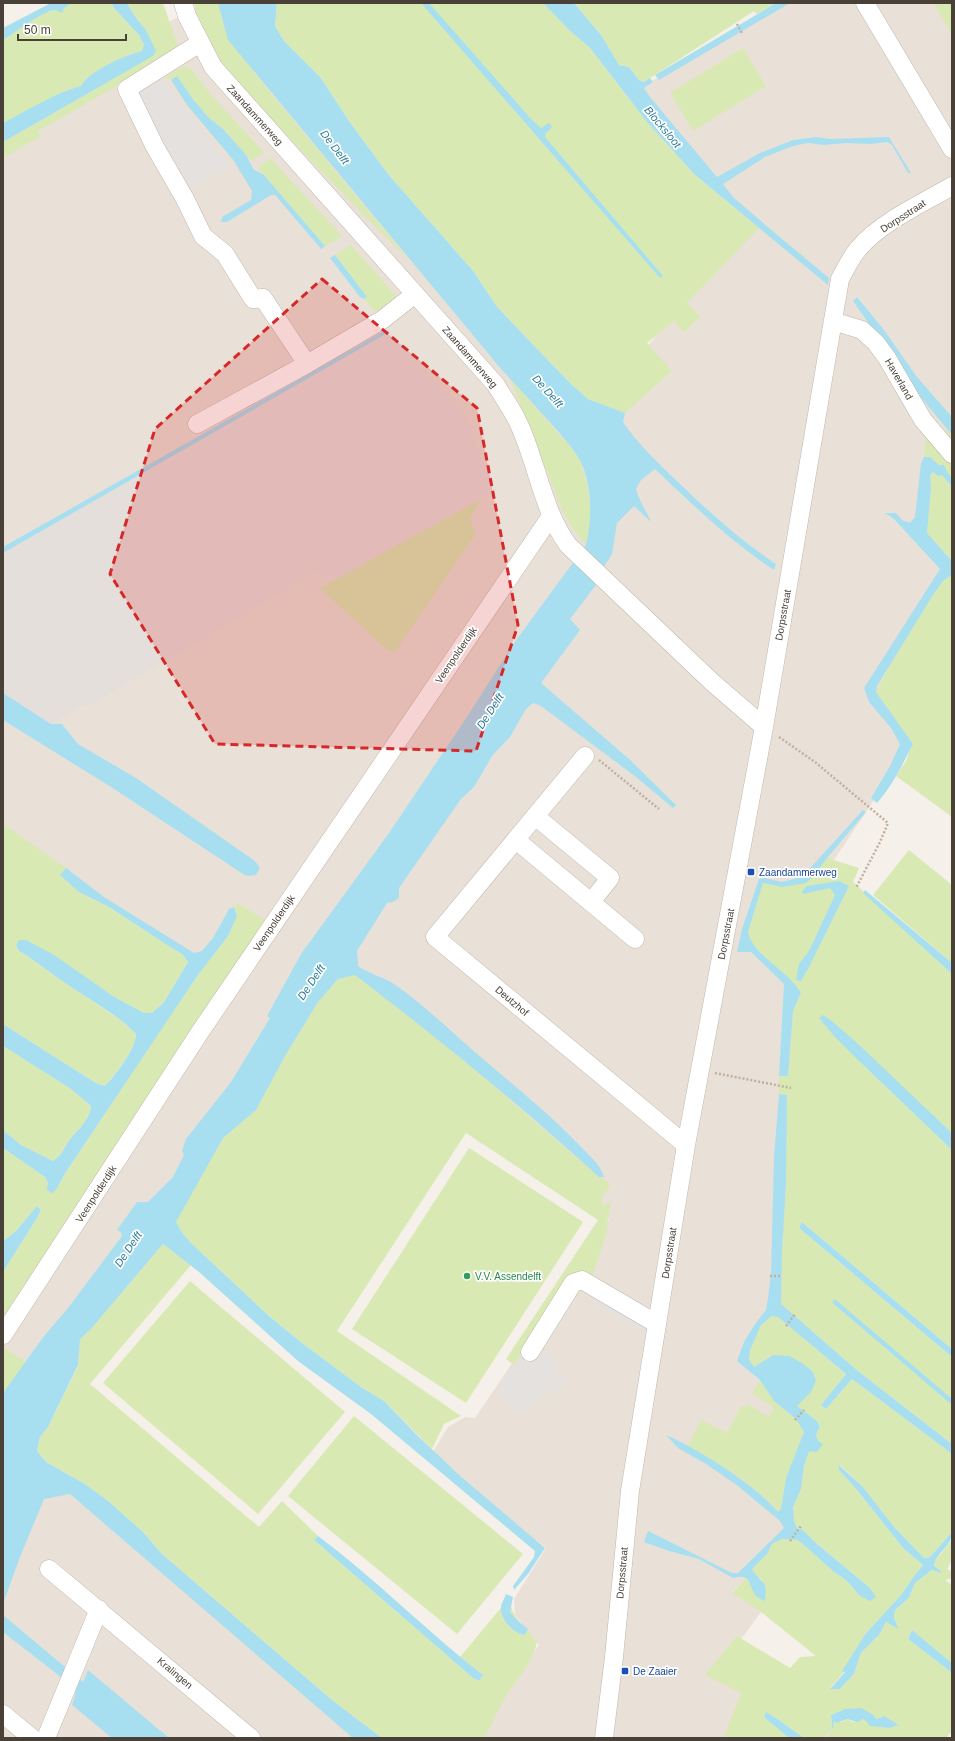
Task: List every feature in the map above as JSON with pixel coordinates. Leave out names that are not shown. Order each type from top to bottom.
[{"type":"street","name":"Zaandammerweg","points":[[183,3],[187,16],[213,67],[496,385],[518,422],[551,516],[568,545],[712,682],[764,727]]},
{"type":"street","points":[[865,3],[952,149]]},
{"type":"street","points":[[200,43],[127,89],[155,146],[185,199],[203,236],[225,254],[253,299],[264,298],[307,364]]},
{"type":"street","name":"Dorpsstraat","points":[[604,1738],[614,1657],[630,1491],[657,1324],[686,1145],[764,727],[840,279],[848,263],[860,247],[888,223],[952,186]]},
{"type":"street","points":[[197,424],[307,364],[382,320],[415,294]]},
{"type":"street","name":"Haverland","points":[[833,321],[862,330],[876,343],[887,358],[923,420],[952,454]]},
{"type":"street","name":"Veenpolderdijk","points":[[3,1335],[200,1032],[551,516]]},
{"type":"street","name":"Deutzhof","points":[[585,756],[435,937],[686,1145]]},
{"type":"street","points":[[535,816],[610,878],[591,902]]},
{"type":"street","points":[[516,840],[635,939]]},
{"type":"street","points":[[530,1352],[573,1283],[582,1280],[657,1324]]},
{"type":"street","name":"Kralingen","points":[[49,1569],[252,1738]]},
{"type":"street","points":[[46,1738],[98,1609]]},
{"type":"street","points":[[3,1714],[32,1738]]},
{"type":"path","points":[[737,24],[742,34]]},
{"type":"path","points":[[764,727],[815,762],[888,823],[880,842],[856,888]]},
{"type":"path","points":[[585,756],[592,754],[659,809]]},
{"type":"path","points":[[700,1071],[791,1088]]},
{"type":"path","points":[[770,1276],[782,1276]]},
{"type":"path","points":[[786,1326],[795,1314]]},
{"type":"path","points":[[794,1420],[804,1410]]},
{"type":"path","points":[[790,1541],[801,1526]]},
{"type":"highlighted area","points":[[322,279],[477,408],[518,625],[476,751],[215,744],[110,574],[155,429]]},
{"type":"shaded area","points":[[204,3],[239,3],[592,415],[752,217],[634,92],[778,3],[952,3],[952,445],[942,581],[910,746],[834,860],[834,882],[796,992],[787,1095],[816,1432],[796,1531],[732,1592],[761,1612],[741,1639],[756,1738],[480,1738],[498,1703],[539,1645],[515,1615],[514,1599],[546,1548],[431,1455],[448,1427],[465,1417],[475,1418],[609,1220],[469,1126],[179,1212],[39,1412],[3,1386],[3,1278],[215,973],[3,829],[3,112]]},
{"type":"shaded area","points":[[163,79],[230,167],[190,190],[138,94]]},
{"type":"shaded area","points":[[389,332],[460,408],[475,433],[471,438],[497,489],[339,578],[316,572],[89,706],[84,705],[51,724],[3,693],[3,553]]},
{"type":"shaded area","points":[[594,1291],[648,1323],[643,1332],[589,1301]]},
{"type":"shaded area","points":[[533,1340],[559,1362],[553,1369],[568,1381],[517,1415],[497,1388]]},
{"type":"shaded area","points":[[38,1464],[364,1738],[3,1738],[3,1557]]},
{"type":"green space","points":[[72,3],[112,3],[113,7],[139,35],[144,46],[142,51],[132,53],[104,67],[81,86],[69,89],[3,123],[3,40],[40,15]]},
{"type":"green space","points":[[127,3],[163,3],[178,46],[177,49],[152,66],[38,131],[41,136],[3,158],[3,142],[153,56],[150,40],[146,30]]},
{"type":"green space","points":[[194,3],[218,3],[221,15],[256,75],[411,262],[230,78],[209,47]]},
{"type":"green space","points":[[277,3],[543,3],[569,30],[590,48],[647,122],[695,175],[759,228],[687,303],[700,317],[684,332],[674,321],[647,343],[672,371],[625,413],[588,399],[571,384],[497,307],[474,272],[388,174],[349,121],[321,78],[284,41],[275,26]]},
{"type":"green space","points":[[574,3],[776,3],[757,14],[754,11],[644,82],[639,80],[629,67],[619,65],[602,36]]},
{"type":"green space","points":[[933,3],[952,3],[952,34]]},
{"type":"green space","points":[[743,48],[766,86],[693,131],[670,93]]},
{"type":"green space","points":[[183,67],[188,67],[192,70],[212,96],[264,152],[252,161],[227,136],[223,129],[209,118],[192,98],[177,76],[171,80],[164,78]]},
{"type":"green space","points":[[270,158],[342,236],[325,246],[258,168]]},
{"type":"green space","points":[[351,245],[396,296],[395,300],[378,315],[364,299],[367,297],[335,255]]},
{"type":"green space","points":[[510,379],[576,453],[585,475],[589,498],[590,521],[586,545],[573,529],[562,509]]},
{"type":"green space","points":[[927,425],[947,431],[952,435],[952,478],[930,457],[924,457]]},
{"type":"green space","points":[[933,472],[942,474],[952,487],[952,561],[927,533],[931,488],[930,475]]},
{"type":"green space","points":[[481,499],[470,519],[476,534],[394,653],[386,649],[320,588]]},
{"type":"green space","points":[[952,575],[952,817],[896,776],[906,761],[912,744],[876,692],[892,660],[933,595],[943,581]]},
{"type":"green space","points":[[3,824],[62,865],[104,897],[65,869],[79,892],[109,907],[182,954],[188,962],[164,1002],[152,1013],[144,1013],[19,941],[16,945],[19,951],[111,1013],[136,1034],[133,1047],[129,1054],[105,1086],[96,1083],[3,1024]]},
{"type":"green space","points":[[909,850],[952,885],[952,963],[873,895]]},
{"type":"green space","points":[[827,858],[859,868],[853,882],[952,974],[952,1133],[833,1022],[862,1064],[952,1150],[952,1349],[802,1222],[799,1228],[952,1357],[952,1444],[858,1371],[781,1304],[786,1185],[787,1095],[779,1094],[779,1076],[788,1076],[793,1011],[801,993],[753,945],[748,932],[763,882],[783,887],[813,877]]},
{"type":"green space","points":[[238,903],[268,922],[3,1325],[3,1272],[41,1210],[37,1206],[16,1231],[3,1241],[3,1148],[45,1177],[48,1183],[56,1190],[66,1172],[198,975],[228,936],[237,916],[235,908]]},
{"type":"green space","points":[[355,975],[449,1047],[599,1177],[607,1181],[610,1187],[602,1196],[602,1206],[611,1202],[607,1232],[592,1277],[572,1275],[514,1365],[506,1359],[598,1220],[466,1133],[337,1331],[461,1416],[444,1424],[432,1449],[384,1401],[361,1387],[302,1343],[269,1316],[190,1242],[175,1222],[223,1138],[256,1110],[285,1056],[318,1002],[338,979]]},
{"type":"green space","points":[[3,1046],[71,1089],[91,1106],[88,1117],[82,1126],[68,1142],[60,1155],[53,1161],[21,1145],[3,1130]]},
{"type":"green space","name":"V.V. Assendelft","points":[[469,1148],[583,1222],[466,1403],[352,1329]]},
{"type":"green space","points":[[163,1244],[191,1265],[90,1384],[259,1527],[282,1501],[318,1536],[314,1540],[473,1678],[479,1681],[483,1675],[460,1657],[510,1597],[513,1611],[519,1621],[537,1642],[532,1657],[506,1696],[484,1738],[382,1738],[332,1700],[162,1554],[142,1531],[107,1500],[85,1484],[46,1462],[37,1451],[40,1437],[48,1427],[78,1366],[80,1339],[90,1330]]},
{"type":"green space","points":[[190,1281],[345,1412],[258,1514],[103,1383]]},
{"type":"green space","points":[[772,1316],[778,1317],[846,1374],[821,1405],[826,1409],[852,1379],[952,1454],[952,1532],[930,1557],[924,1558],[895,1528],[863,1487],[840,1465],[839,1470],[857,1490],[903,1548],[923,1565],[901,1595],[866,1633],[845,1671],[830,1688],[840,1689],[854,1674],[861,1653],[879,1635],[886,1622],[897,1628],[894,1617],[895,1610],[909,1598],[915,1583],[932,1570],[941,1573],[941,1571],[934,1566],[935,1561],[952,1540],[952,1560],[947,1569],[952,1572],[952,1578],[945,1580],[952,1585],[952,1663],[912,1630],[908,1639],[952,1673],[952,1731],[946,1738],[825,1738],[833,1728],[833,1721],[842,1722],[847,1719],[853,1722],[864,1719],[873,1724],[884,1727],[898,1725],[884,1716],[877,1719],[872,1714],[861,1709],[849,1709],[831,1715],[832,1728],[824,1738],[804,1738],[776,1718],[766,1713],[764,1717],[789,1738],[724,1738],[741,1693],[705,1675],[737,1636],[790,1668],[800,1657],[816,1656],[761,1612],[732,1593],[746,1578],[764,1601],[762,1580],[756,1576],[752,1569],[767,1554],[772,1544],[782,1539],[798,1540],[834,1572],[846,1580],[860,1596],[869,1587],[817,1544],[803,1530],[797,1528],[794,1521],[793,1507],[801,1489],[806,1459],[809,1451],[818,1441],[816,1434],[820,1427],[817,1421],[797,1406],[811,1392],[773,1355],[754,1367],[749,1360],[750,1350],[761,1325]]},
{"type":"green space","points":[[3,1347],[26,1362],[3,1393]]},
{"type":"green space","points":[[760,1380],[774,1401],[796,1419],[804,1432],[786,1478],[781,1509],[778,1512],[759,1492],[724,1467],[688,1446],[701,1420],[727,1433],[741,1406],[746,1407],[748,1404],[768,1417],[774,1408],[752,1393]]},
{"type":"green space","points":[[354,1416],[523,1554],[457,1634],[288,1496]]},
{"type":"water","points":[[51,3],[72,3],[64,8],[62,13],[56,10],[45,13],[3,40],[3,28]]},
{"type":"water","points":[[112,3],[127,3],[146,30],[156,51],[153,56],[3,142],[3,123],[51,98],[81,86],[85,80],[108,64],[142,51],[144,45],[139,35],[113,7]]},
{"type":"water","name":"De Delft","points":[[218,3],[277,3],[275,26],[284,41],[321,78],[349,121],[388,174],[474,272],[497,307],[571,384],[588,399],[625,413],[623,422],[656,461],[725,525],[776,564],[774,570],[742,547],[683,496],[655,469],[641,480],[636,489],[651,522],[634,506],[617,523],[612,554],[596,585],[570,619],[580,630],[541,683],[628,758],[676,805],[673,808],[636,777],[541,706],[533,703],[526,709],[510,737],[492,756],[474,787],[461,799],[399,888],[399,898],[393,902],[387,903],[357,951],[358,966],[391,982],[426,1009],[560,1126],[596,1162],[604,1177],[599,1177],[540,1124],[479,1073],[355,975],[338,979],[318,1002],[285,1056],[256,1110],[223,1138],[176,1222],[190,1242],[269,1316],[302,1343],[361,1387],[384,1401],[458,1474],[545,1548],[528,1574],[514,1590],[513,1586],[534,1557],[535,1551],[371,1414],[298,1361],[199,1272],[163,1244],[90,1330],[80,1339],[78,1365],[48,1427],[40,1437],[37,1451],[46,1462],[85,1484],[107,1500],[142,1531],[162,1554],[332,1700],[382,1738],[353,1738],[70,1494],[44,1499],[20,1557],[3,1604],[3,1393],[44,1336],[68,1308],[122,1236],[121,1232],[117,1230],[137,1202],[148,1202],[173,1177],[184,1155],[182,1151],[186,1139],[231,1082],[270,1018],[267,1016],[301,954],[389,833],[465,720],[514,643],[586,545],[588,536],[590,506],[588,486],[583,467],[574,451],[501,369],[228,40]]},
{"type":"water","points":[[421,3],[429,3],[531,119],[541,128],[549,123],[552,127],[545,134],[545,137],[663,276],[660,278]]},
{"type":"water","name":"Blocksloot","points":[[543,3],[574,3],[602,36],[619,65],[629,67],[639,80],[644,82],[650,78],[653,82],[644,88],[650,97],[717,177],[760,153],[793,140],[816,137],[830,139],[889,137],[911,173],[908,173],[892,145],[887,142],[872,144],[846,143],[824,145],[808,143],[793,146],[765,157],[723,184],[734,198],[829,278],[828,285],[695,175],[647,122],[590,48],[569,30]]},
{"type":"water","points":[[776,3],[790,3],[659,80],[655,75]]},
{"type":"water","points":[[177,76],[192,98],[209,118],[223,129],[246,155],[254,170],[263,174],[325,246],[321,249],[275,195],[271,195],[227,222],[221,222],[222,217],[251,200],[252,191],[234,161],[187,105],[171,80]]},
{"type":"water","points":[[335,255],[367,297],[364,299],[360,297],[330,258]]},
{"type":"water","points":[[857,297],[884,330],[917,377],[952,417],[952,435],[919,395],[853,301]]},
{"type":"water","points":[[386,330],[389,332],[3,553],[3,547]]},
{"type":"water","points":[[924,457],[930,457],[939,465],[944,465],[952,478],[952,487],[942,475],[938,476],[933,472],[930,475],[931,488],[927,533],[952,561],[952,575],[943,581],[933,595],[877,686],[876,692],[913,744],[893,782],[877,803],[871,798],[890,766],[900,744],[891,728],[869,702],[864,688],[940,569],[894,519],[885,513],[896,513],[902,520],[910,523],[915,517],[921,463]]},
{"type":"water","points":[[3,693],[51,724],[62,724],[78,744],[136,778],[255,861],[260,868],[256,875],[247,876],[243,874],[111,787],[3,720]]},
{"type":"water","points":[[863,810],[866,812],[813,877],[806,883],[783,887],[763,883],[748,932],[751,941],[764,956],[795,985],[801,993],[793,1011],[788,1076],[779,1076],[784,984],[751,952],[737,952],[742,929],[759,879],[764,878],[782,882],[802,877]]},
{"type":"water","points":[[66,868],[104,897],[194,953],[202,951],[213,938],[229,909],[234,907],[237,916],[228,936],[198,975],[66,1172],[56,1190],[52,1193],[47,1190],[48,1183],[45,1177],[3,1148],[3,1130],[21,1145],[53,1161],[60,1155],[68,1142],[82,1126],[88,1117],[91,1106],[71,1089],[3,1046],[3,1024],[96,1083],[105,1086],[129,1054],[133,1047],[136,1034],[111,1013],[19,951],[16,945],[19,940],[26,940],[54,955],[113,996],[144,1013],[152,1013],[164,1002],[188,962],[182,954],[109,907],[79,892],[60,875]]},
{"type":"water","points":[[839,881],[849,886],[808,969],[801,981],[796,980],[799,964],[809,951],[835,895],[830,888],[803,894],[802,891],[807,886]]},
{"type":"water","points":[[865,890],[952,963],[952,974],[863,893]]},
{"type":"water","points":[[823,1015],[856,1042],[952,1133],[952,1150],[834,1036],[819,1018]]},
{"type":"water","points":[[779,1094],[787,1095],[786,1185],[781,1304],[858,1371],[952,1444],[952,1454],[852,1379],[826,1409],[821,1405],[846,1374],[778,1317],[772,1316],[761,1325],[750,1350],[749,1360],[754,1367],[773,1355],[789,1356],[802,1363],[813,1372],[816,1381],[811,1392],[797,1406],[817,1421],[820,1427],[816,1434],[818,1441],[823,1444],[817,1452],[809,1451],[804,1466],[801,1489],[793,1507],[794,1521],[797,1528],[803,1530],[817,1544],[869,1587],[876,1597],[870,1601],[860,1596],[846,1580],[834,1572],[798,1540],[782,1539],[772,1544],[767,1554],[752,1569],[765,1585],[765,1601],[756,1596],[749,1581],[743,1577],[733,1578],[699,1559],[669,1551],[644,1542],[648,1531],[732,1573],[738,1573],[784,1528],[780,1521],[738,1486],[706,1464],[678,1448],[666,1435],[710,1458],[756,1491],[778,1512],[781,1509],[786,1478],[804,1432],[796,1419],[774,1401],[760,1380],[737,1361],[744,1342],[766,1310],[768,1298],[771,1274],[774,1157]]},
{"type":"water","points":[[37,1206],[41,1210],[37,1218],[3,1272],[3,1241],[16,1231]]},
{"type":"water","points":[[802,1222],[952,1349],[952,1357],[799,1228]]},
{"type":"water","points":[[839,1465],[863,1487],[895,1528],[924,1558],[930,1557],[952,1532],[947,1546],[935,1561],[934,1566],[941,1571],[941,1573],[932,1570],[915,1583],[909,1598],[895,1610],[894,1617],[898,1629],[886,1622],[879,1635],[861,1653],[854,1674],[840,1689],[830,1689],[845,1672],[842,1671],[866,1633],[901,1595],[923,1565],[903,1548],[857,1490],[839,1470]]},
{"type":"water","points":[[318,1536],[483,1675],[479,1681],[473,1678],[314,1540]]},
{"type":"water","points":[[506,1594],[513,1597],[510,1612],[528,1629],[525,1635],[516,1632],[505,1621],[501,1611],[501,1606]]},
{"type":"water","points":[[3,1615],[83,1682],[88,1670],[169,1738],[112,1738],[72,1705],[76,1692],[57,1674],[3,1632]]},
{"type":"water","points":[[912,1630],[952,1663],[952,1673],[908,1639]]},
{"type":"water","points":[[861,1708],[872,1714],[877,1719],[884,1716],[899,1725],[889,1728],[870,1726],[864,1719],[857,1722],[847,1719],[837,1723],[834,1721],[833,1728],[824,1738],[832,1728],[831,1715],[845,1709]]},
{"type":"water","points":[[766,1712],[804,1738],[789,1738],[764,1717]]},
{"type":"waterway","points":[[835,1302],[952,1402]]},
{"type":"place","name":"Zaandammerweg","points":[[751,872]]},
{"type":"place","name":"V.V. Assendelft","points":[[467,1276]]},
{"type":"place","name":"De Zaaier","points":[[625,1671]]}]
